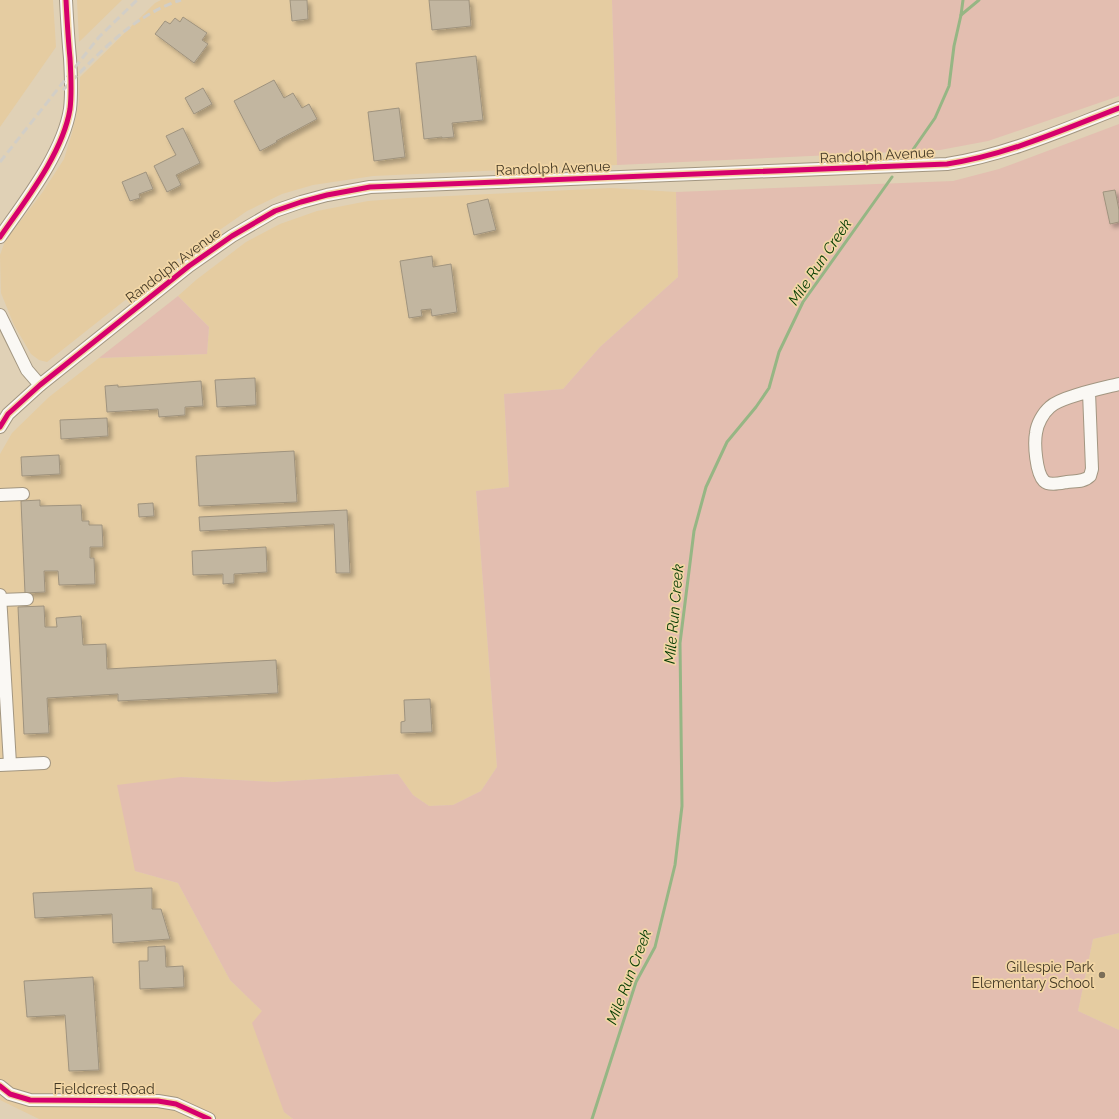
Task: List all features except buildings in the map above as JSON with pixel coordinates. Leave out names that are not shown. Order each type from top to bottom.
[{"type":"street","points":[[0,237],[43,174],[67,122],[70,109],[71,78],[66,0]]},
{"type":"street","name":"Randolph Avenue","points":[[0,427],[8,414],[40,385],[189,266],[232,236],[275,211],[327,195],[378,187],[947,164],[975,159],[1014,149],[1119,108]]},
{"type":"street","points":[[0,314],[27,370],[40,385]]},
{"type":"street","points":[[1089,392],[1092,470],[1090,476],[1082,481],[1048,484],[1044,481],[1039,470],[1036,451],[1036,434],[1040,420],[1050,406],[1062,400],[1089,392],[1119,384]]},
{"type":"street","points":[[0,495],[23,494]]},
{"type":"street","points":[[0,595],[5,765],[44,763]]},
{"type":"street","points":[[0,600],[27,599]]},
{"type":"street","name":"Fieldcrest Road","points":[[0,1086],[10,1094],[30,1100],[158,1101],[176,1104],[209,1119]]},
{"type":"shaded area","points":[[0,0],[53,0],[56,47],[0,127]]},
{"type":"shaded area","points":[[77,0],[122,0],[79,42]]},
{"type":"shaded area","points":[[161,0],[612,0],[617,165],[373,176],[313,185],[282,194],[247,211],[172,263],[47,362],[39,360],[31,354],[14,325],[1,293],[0,255],[5,241],[42,193],[64,159],[79,103],[80,77],[155,3]]},
{"type":"shaded area","points":[[612,0],[1119,0],[1119,96],[988,141],[940,150],[617,165]]},
{"type":"shaded area","points":[[1119,124],[1119,933],[1093,939],[1078,1011],[1119,1030],[1119,1119],[293,1119],[284,1112],[252,1023],[262,1011],[230,980],[178,883],[135,871],[117,785],[181,777],[274,782],[398,774],[413,795],[429,806],[453,805],[481,791],[497,767],[476,491],[509,487],[504,394],[563,389],[600,347],[678,277],[676,192],[953,181],[999,169]]},
{"type":"shaded area","points":[[611,188],[676,192],[678,277],[600,347],[563,389],[504,394],[509,487],[476,491],[497,767],[481,791],[453,805],[429,806],[413,795],[398,774],[274,782],[181,777],[135,871],[178,883],[230,980],[262,1011],[284,1112],[293,1119],[39,1119],[0,1100],[0,454],[12,433],[49,397],[99,358],[207,354],[209,327],[178,296],[196,280],[246,242],[280,224],[317,211],[368,201]]},
{"type":"shaded area","points":[[178,296],[209,327],[207,354],[99,358]]},
{"type":"shaded area","name":"Gillespie Park Elementary School","points":[[1119,933],[1119,1030],[1078,1011],[1093,939]]},
{"type":"waterway","name":"Mile Run Creek","points":[[912,151],[935,118],[949,86],[954,46],[963,0]]},
{"type":"waterway","points":[[961,15],[979,0]]},
{"type":"waterway","name":"Mile Run Creek","points":[[592,1119],[636,982],[655,947],[675,865],[682,806],[680,643],[694,531],[706,487],[727,442],[756,407],[769,388],[779,352],[803,302],[892,177]]},
{"type":"railway","points":[[0,162],[99,37],[137,0]]},
{"type":"railway","points":[[63,90],[103,50],[132,26],[147,15],[181,0]]},
{"type":"cycle path","points":[[0,237],[42,176],[60,142],[66,126],[70,109],[71,90],[66,0]]},
{"type":"cycle path","points":[[0,427],[8,414],[40,385],[189,266],[232,236],[275,211],[301,202],[327,195],[370,187],[947,164],[991,155],[1013,148],[1119,108]]},
{"type":"cycle path","points":[[0,1086],[10,1094],[30,1100],[158,1101],[176,1104],[209,1119]]},
{"type":"place","name":"Gillespie Park Elementary School","points":[[1102,975]]}]
